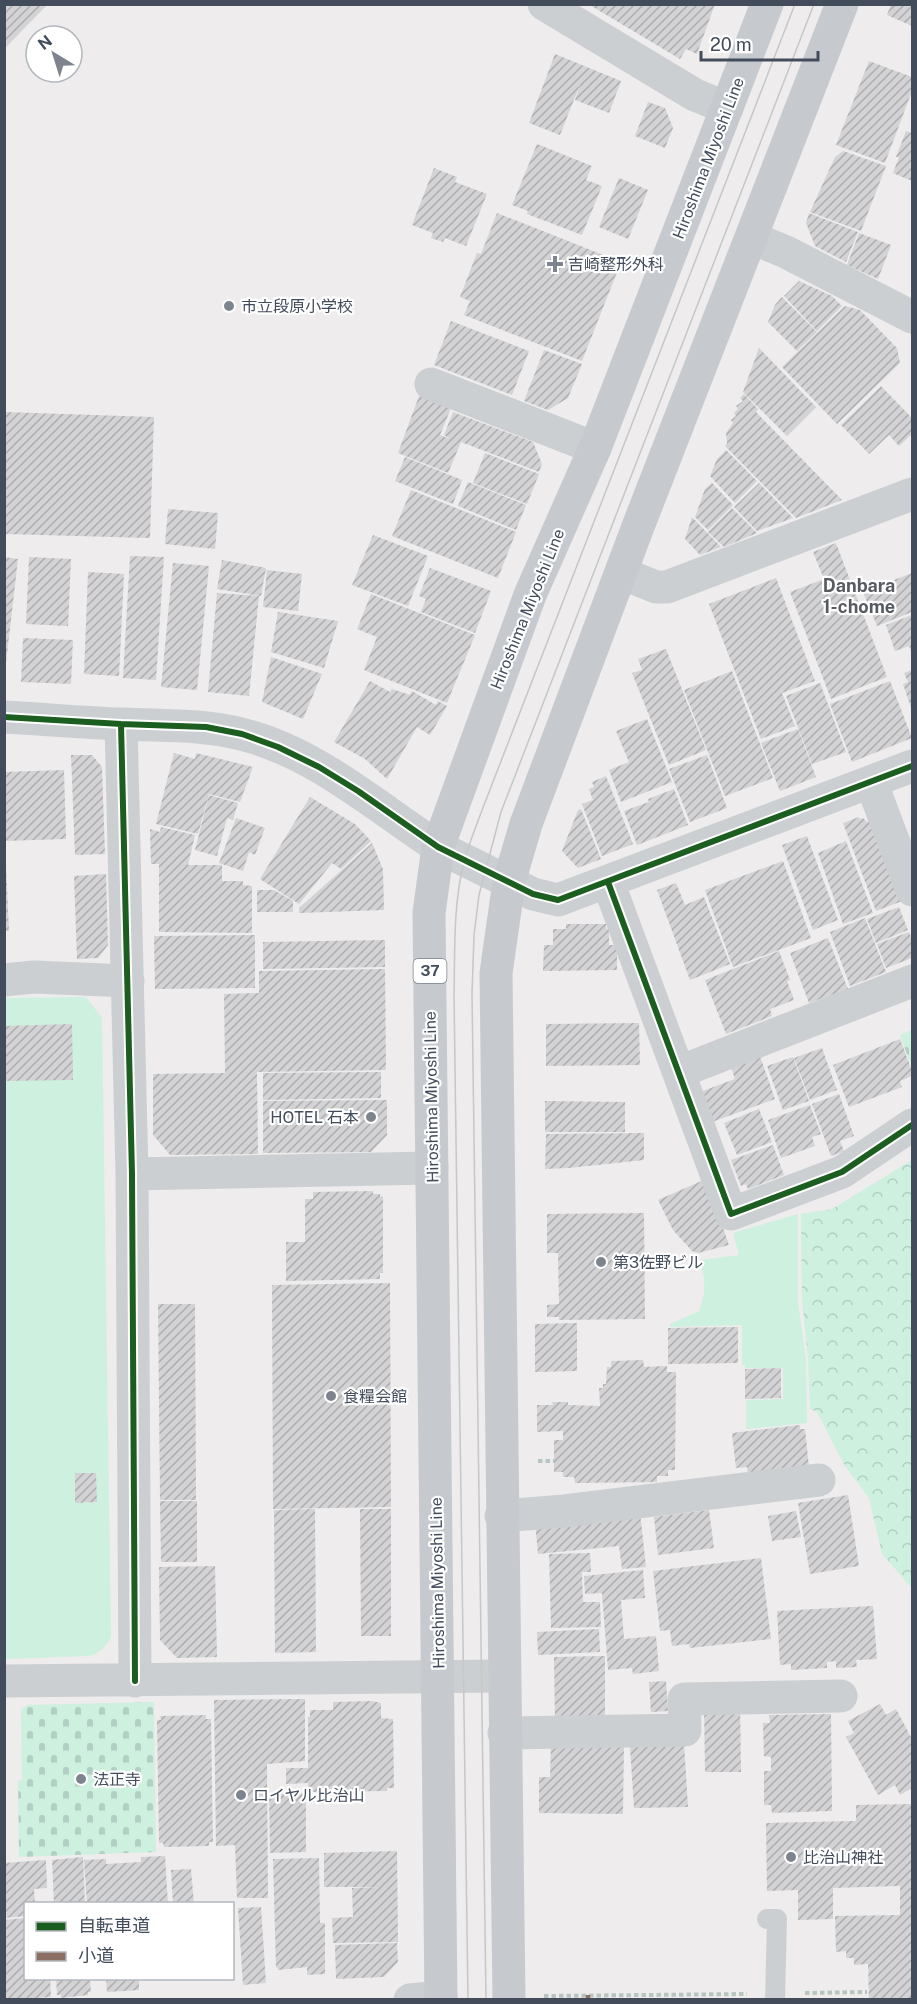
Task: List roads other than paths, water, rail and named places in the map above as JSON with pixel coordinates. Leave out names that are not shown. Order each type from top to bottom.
[{"type":"main road","name":"Hiroshima Miyoshi Line","points":[[430,1999],[438,1677],[429,913],[438,847],[530,595],[595,448],[767,4]]},
{"type":"main road","points":[[522,1998],[504,1732],[496,973],[500,934],[509,882],[526,824],[621,573],[843,4]]},
{"type":"street","points":[[544,4],[695,95],[727,108]]},
{"type":"street","points":[[752,238],[786,252],[912,317]]},
{"type":"street","points":[[431,384],[595,448]]},
{"type":"street","points":[[621,573],[656,587],[667,587],[912,494]]},
{"type":"street","points":[[4,717],[206,727],[242,734],[278,747],[319,767],[358,791],[438,847],[533,894],[558,900],[912,766]]},
{"type":"street","points":[[121,724],[132,1174],[135,1681]]},
{"type":"street","points":[[871,782],[912,890]]},
{"type":"street","points":[[608,882],[731,1214],[842,1172],[912,1125]]},
{"type":"street","points":[[4,980],[34,977],[128,981]]},
{"type":"street","points":[[680,1072],[912,981]]},
{"type":"street","points":[[132,1174],[432,1168]]},
{"type":"street","points":[[501,1516],[564,1511],[819,1480]]},
{"type":"street","points":[[4,1681],[504,1676]]},
{"type":"street","points":[[504,1732],[685,1730],[684,1699],[841,1696]]},
{"type":"lane","points":[[767,1919],[777,1919],[775,1996]]},
{"type":"tram line","points":[[468,2000],[454,995],[455,928],[460,878],[484,805],[795,4]]},
{"type":"tram line","points":[[486,2000],[472,994],[474,935],[479,895],[501,812],[814,4]]},
{"type":"place","name":"吉崎整形外科","points":[[555,264]]},
{"type":"place","name":"市立段原小学校","points":[[229,306]]},
{"type":"place","name":"HOTEL 石本","points":[[371,1117]]},
{"type":"place","name":"第3佐野ビル","points":[[601,1262]]},
{"type":"place","name":"食糧会館","points":[[331,1396]]},
{"type":"place","name":"法正寺","points":[[81,1779]]},
{"type":"place","name":"ロイヤル比治山","points":[[241,1795]]},
{"type":"place","name":"比治山神社","points":[[791,1857]]},
{"type":"district","name":"Danbara 1-chome","points":[[859,596]]}]
